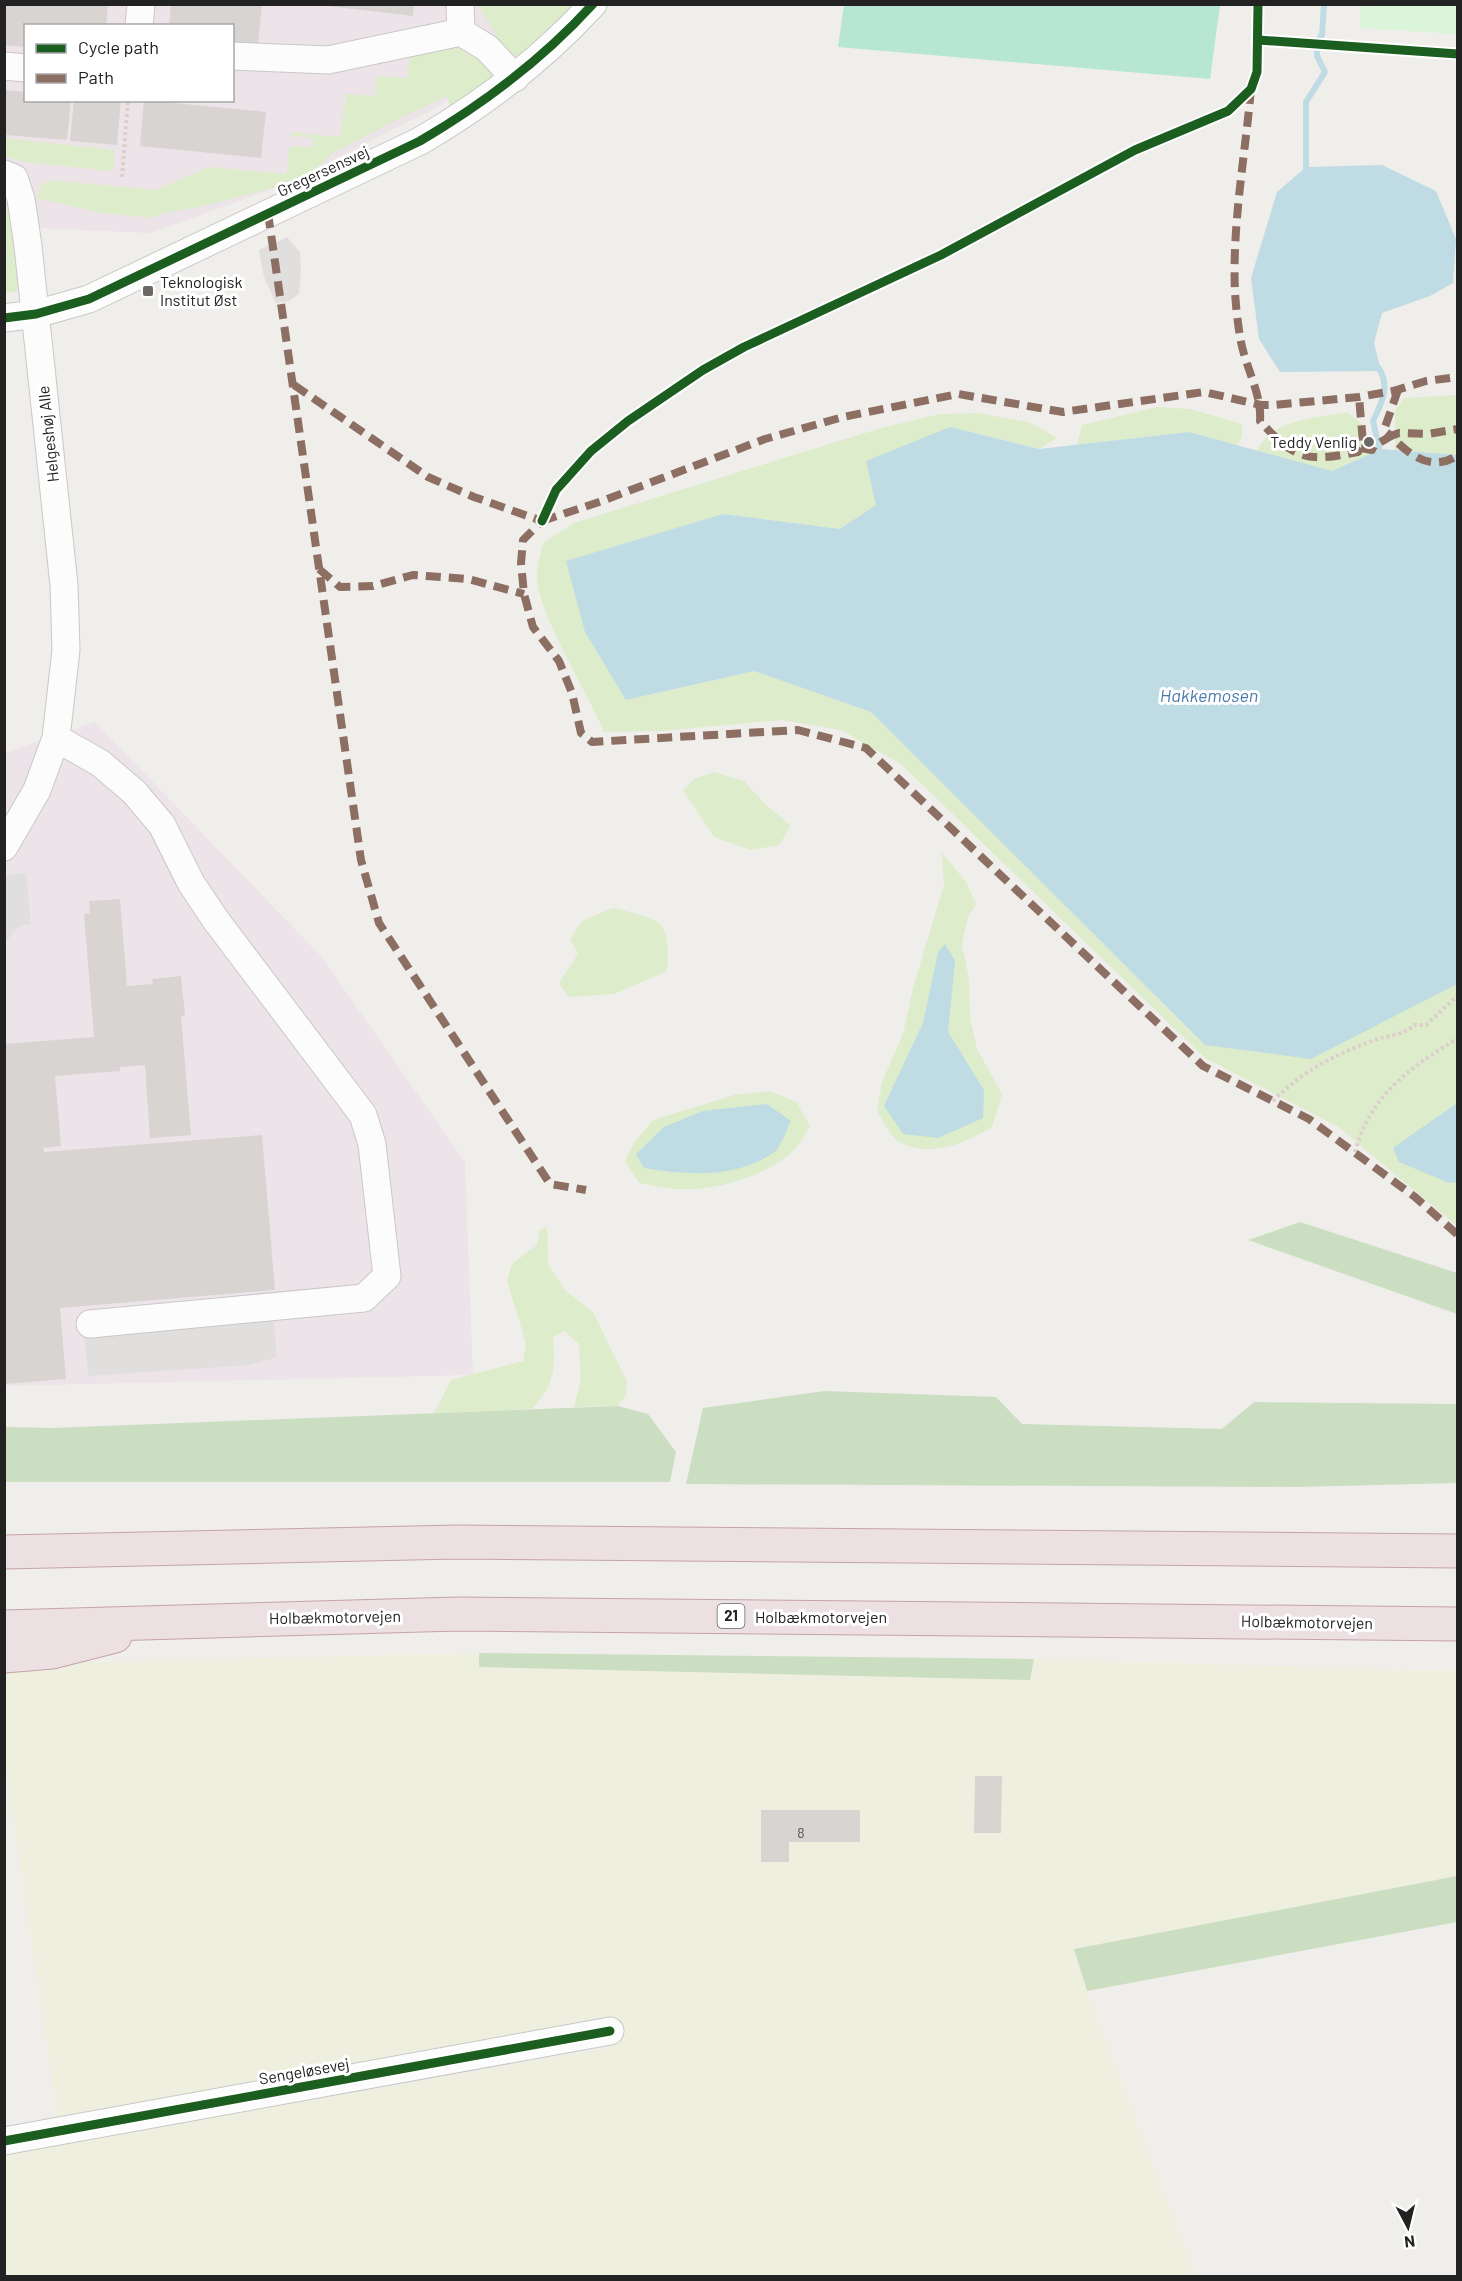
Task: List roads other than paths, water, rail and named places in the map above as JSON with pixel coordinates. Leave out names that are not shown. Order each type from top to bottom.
[{"type":"highway","points":[[4,1552],[457,1542],[1458,1551]]},
{"type":"highway","name":"Holbækmotorvejen","points":[[4,1627],[177,1620],[470,1614],[1458,1624]]},
{"type":"highway","points":[[4,1656],[52,1652],[177,1620]]},
{"type":"street","points":[[139,24],[141,4]]},
{"type":"street","points":[[460,4],[461,32]]},
{"type":"street","name":"Gregersensvej","points":[[36,314],[89,299],[133,280],[420,141],[468,113],[515,78],[567,33],[593,4]]},
{"type":"street","points":[[234,56],[328,60],[461,32],[487,48],[515,78]]},
{"type":"street","points":[[4,66],[24,68]]},
{"type":"street","points":[[4,174],[14,178],[21,199],[36,314],[4,318]]},
{"type":"street","name":"Helgeshøj Alle","points":[[4,847],[37,790],[56,738],[66,650],[64,585],[36,314]]},
{"type":"street","points":[[56,738],[109,771],[134,792],[162,825],[191,883],[215,919],[363,1115],[372,1144],[387,1276],[364,1298],[90,1324]]},
{"type":"street","name":"Sengeløsevej","points":[[4,2141],[610,2031]]},
{"type":"water","points":[[1382,165],[1436,191],[1456,239],[1453,283],[1430,296],[1382,313],[1374,343],[1381,371],[1280,372],[1259,339],[1251,278],[1277,192],[1306,167]]},
{"type":"water","name":"Hakkemosen","points":[[950,427],[1039,449],[1189,432],[1332,471],[1381,449],[1457,455],[1457,984],[1311,1059],[1205,1045],[871,712],[754,671],[626,700],[585,632],[566,561],[723,514],[840,529],[876,505],[866,461]]},
{"type":"water","points":[[945,944],[955,961],[948,1032],[984,1090],[983,1118],[938,1138],[903,1134],[884,1106],[923,1023],[938,952]]},
{"type":"water","points":[[1457,1103],[1457,1182],[1449,1183],[1399,1162],[1393,1148]]},
{"type":"water","points":[[767,1104],[791,1121],[776,1151],[743,1167],[710,1173],[644,1168],[636,1154],[664,1127],[703,1111]]},
{"type":"waterway","points":[[1306,175],[1306,102],[1325,72],[1317,56],[1317,41],[1322,35],[1324,4]]},
{"type":"waterway","points":[[1376,365],[1384,379],[1384,393],[1373,421],[1381,456]]},
{"type":"place","name":"Teknologisk Institut Øst","points":[[148,291]]},
{"type":"place","name":"Teddy Venlig","points":[[1369,442]]}]
